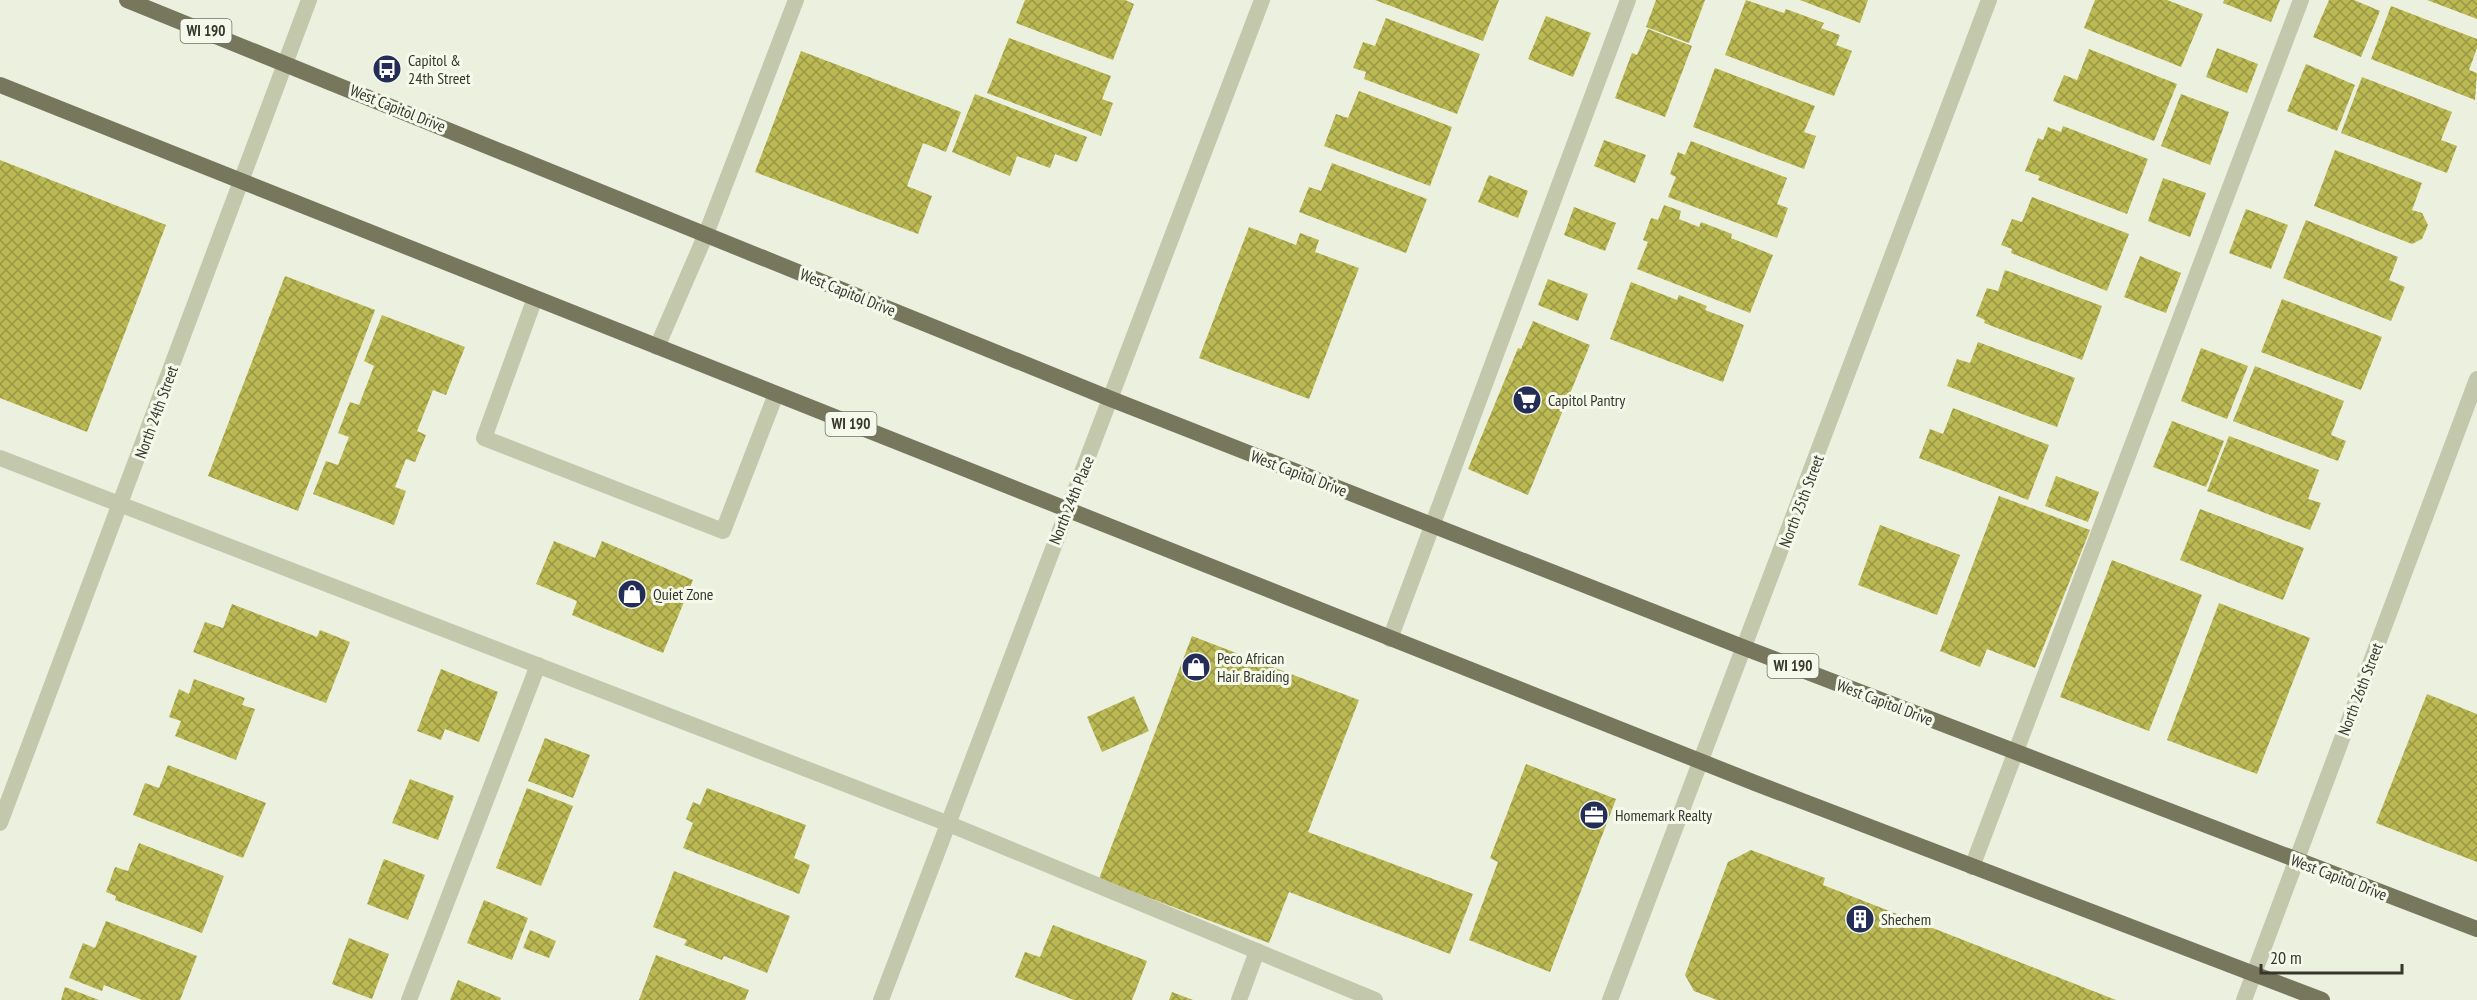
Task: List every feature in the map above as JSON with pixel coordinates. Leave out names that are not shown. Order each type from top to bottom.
[{"type":"main road","name":"West Capitol Drive","points":[[127,0],[285,62],[1111,399],[1745,648],[2477,929]]},
{"type":"main road","name":"WI 190","points":[[0,85],[1702,762],[2322,1000]]},
{"type":"street","name":"North 24th Street","points":[[0,823],[309,0]]},
{"type":"street","points":[[657,347],[706,234],[796,0]]},
{"type":"street","name":"North 24th Place","points":[[881,1000],[1262,0]]},
{"type":"street","points":[[1390,639],[1628,0]]},
{"type":"street","name":"North 25th Street","points":[[1610,1000],[1989,0]]},
{"type":"street","points":[[1972,867],[2301,0]]},
{"type":"street","points":[[536,298],[484,438],[723,531],[776,394]]},
{"type":"street","name":"North 26th Street","points":[[2244,1000],[2477,379]]},
{"type":"street","points":[[0,458],[949,824],[1375,1000]]},
{"type":"street","points":[[410,1000],[538,665]]},
{"type":"street","points":[[1239,1000],[1257,951]]},
{"type":"building","points":[[1025,0],[1125,0],[1134,4],[1113,60],[1016,23]]},
{"type":"building","points":[[1375,0],[1499,0],[1483,41]]},
{"type":"building","points":[[1656,0],[1705,0],[1689,43],[1646,27]]},
{"type":"building","points":[[1746,0],[1784,13],[1786,9],[1824,23],[1821,28],[1840,35],[1836,45],[1852,51],[1834,96],[1725,55]]},
{"type":"building","points":[[1800,0],[1868,0],[1860,23]]},
{"type":"building","points":[[2095,0],[2167,0],[2203,14],[2181,67],[2084,28]]},
{"type":"building","points":[[2224,0],[2280,0],[2271,22],[2223,3]]},
{"type":"building","points":[[2329,0],[2354,0],[2380,11],[2361,57],[2313,37]]},
{"type":"building","points":[[2427,0],[2477,0],[2477,19]]},
{"type":"building","points":[[2391,6],[2477,39],[2477,48],[2469,70],[2477,73],[2475,100],[2371,59]]},
{"type":"building","points":[[1546,16],[1591,33],[1573,77],[1528,59]]},
{"type":"building","points":[[1386,18],[1480,54],[1457,114],[1364,79],[1366,72],[1353,68],[1363,42],[1375,46]]},
{"type":"building","points":[[1648,29],[1692,46],[1665,117],[1615,98],[1632,53],[1637,55]]},
{"type":"building","points":[[1009,38],[1111,76],[1102,99],[1113,103],[1101,136],[987,93]]},
{"type":"building","points":[[2217,48],[2258,64],[2247,93],[2206,77]]},
{"type":"building","points":[[2089,49],[2177,84],[2154,141],[2053,101],[2064,75],[2077,80]]},
{"type":"building","points":[[801,51],[961,112],[946,152],[923,143],[907,186],[932,196],[918,234],[755,172]]},
{"type":"building","points":[[2306,64],[2355,85],[2337,131],[2287,111]]},
{"type":"building","points":[[1715,68],[1815,106],[1804,132],[1816,136],[1804,169],[1693,127]]},
{"type":"building","points":[[2362,77],[2452,112],[2441,140],[2457,146],[2447,173],[2341,133]]},
{"type":"building","points":[[1359,91],[1452,127],[1430,186],[1324,146],[1336,114],[1348,118]]},
{"type":"building","points":[[975,94],[1087,137],[1077,162],[1055,154],[1050,168],[1017,156],[1010,176],[952,152]]},
{"type":"building","points":[[2181,94],[2229,112],[2210,165],[2161,146]]},
{"type":"building","points":[[2063,126],[2148,159],[2127,214],[2038,180],[2040,176],[2025,171],[2038,138],[2043,140],[2048,127],[2061,132]]},
{"type":"building","points":[[1604,140],[1646,155],[1635,183],[1594,166]]},
{"type":"building","points":[[1691,141],[1787,178],[1777,204],[1788,208],[1777,238],[1668,197],[1676,177],[1670,174],[1678,152],[1685,155]]},
{"type":"building","points":[[2335,150],[2422,183],[2412,210],[2422,213],[2428,225],[2422,239],[2412,244],[2314,206]]},
{"type":"building","points":[[0,160],[166,225],[87,432],[0,398]]},
{"type":"building","points":[[1332,163],[1427,199],[1406,253],[1299,212],[1309,187],[1321,191]]},
{"type":"building","points":[[1489,175],[1528,191],[1518,218],[1478,202]]},
{"type":"building","points":[[2163,178],[2206,193],[2190,237],[2148,221]]},
{"type":"building","points":[[2032,197],[2129,234],[2107,291],[2011,253],[2012,249],[2001,245],[2012,219],[2022,222]]},
{"type":"building","points":[[1664,205],[1681,211],[1679,219],[1699,227],[1701,222],[1732,234],[1731,238],[1773,255],[1750,313],[1637,269],[1648,242],[1643,240],[1651,218],[1658,220]]},
{"type":"building","points":[[1574,207],[1616,223],[1605,251],[1564,235]]},
{"type":"building","points":[[2246,209],[2288,225],[2271,269],[2229,253]]},
{"type":"building","points":[[2306,220],[2398,257],[2389,280],[2405,287],[2391,321],[2283,278]]},
{"type":"building","points":[[1249,227],[1296,245],[1300,233],[1319,240],[1315,252],[1359,268],[1309,399],[1199,358]]},
{"type":"building","points":[[2140,256],[2181,273],[2166,313],[2124,297]]},
{"type":"building","points":[[2005,270],[2102,306],[2082,360],[1984,323],[1985,320],[1976,316],[1987,288],[1998,291]]},
{"type":"building","points":[[285,276],[375,310],[298,511],[208,476]]},
{"type":"building","points":[[1548,279],[1588,294],[1578,321],[1538,305]]},
{"type":"building","points":[[1631,282],[1677,300],[1679,295],[1707,306],[1705,310],[1744,325],[1723,382],[1610,339]]},
{"type":"building","points":[[2282,299],[2382,337],[2361,390],[2261,352]]},
{"type":"building","points":[[382,315],[465,347],[446,395],[433,390],[417,431],[426,435],[415,462],[406,459],[395,487],[406,491],[394,525],[313,494],[326,461],[338,465],[349,437],[338,433],[350,402],[359,405],[374,366],[364,361]]},
{"type":"building","points":[[1533,321],[1590,345],[1528,495],[1468,469],[1518,348],[1521,349]]},
{"type":"building","points":[[1978,342],[2075,378],[2057,427],[1947,386],[1957,359],[1970,363]]},
{"type":"building","points":[[2201,348],[2248,366],[2227,419],[2181,401]]},
{"type":"building","points":[[2255,366],[2344,401],[2331,435],[2346,441],[2338,461],[2233,421]]},
{"type":"building","points":[[1953,408],[2049,445],[2028,500],[1919,458],[1930,429],[1943,434]]},
{"type":"building","points":[[2172,421],[2224,441],[2206,487],[2153,467]]},
{"type":"building","points":[[2229,436],[2319,470],[2308,499],[2321,503],[2310,530],[2207,491]]},
{"type":"building","points":[[2056,476],[2099,492],[2088,522],[2045,506]]},
{"type":"building","points":[[1999,496],[2090,530],[2035,668],[1987,649],[1980,667],[1940,651]]},
{"type":"building","points":[[2200,509],[2304,548],[2283,600],[2180,560]]},
{"type":"building","points":[[1880,525],[1960,555],[1937,615],[1858,585]]},
{"type":"building","points":[[554,541],[595,558],[602,541],[693,580],[663,653],[572,615],[577,601],[536,584]]},
{"type":"building","points":[[2112,560],[2202,595],[2149,731],[2060,697]]},
{"type":"building","points":[[2219,603],[2310,638],[2257,774],[2167,740]]},
{"type":"building","points":[[232,604],[317,637],[320,630],[350,642],[326,703],[193,652],[205,622],[223,628]]},
{"type":"building","points":[[1192,636],[1359,700],[1308,832],[1473,894],[1450,954],[1289,892],[1269,943],[1099,879]]},
{"type":"building","points":[[441,669],[498,692],[479,742],[445,729],[441,740],[417,731]]},
{"type":"building","points":[[194,679],[245,698],[242,705],[255,709],[236,760],[175,736],[181,721],[169,717],[179,689],[189,694]]},
{"type":"building","points":[[2427,694],[2477,714],[2477,862],[2376,823]]},
{"type":"building","points":[[1134,696],[1149,731],[1102,752],[1087,717]]},
{"type":"building","points":[[545,738],[590,755],[573,798],[528,781]]},
{"type":"building","points":[[1526,764],[1616,799],[1550,972],[1469,940],[1498,862],[1490,858]]},
{"type":"building","points":[[168,765],[266,803],[243,858],[133,815],[145,783],[159,788]]},
{"type":"building","points":[[410,779],[454,796],[438,840],[392,823]]},
{"type":"building","points":[[527,788],[573,806],[541,886],[496,868]]},
{"type":"building","points":[[707,788],[806,825],[794,858],[810,865],[799,894],[683,848],[693,823],[686,819],[693,802],[700,805]]},
{"type":"building","points":[[139,843],[224,876],[202,933],[115,900],[116,896],[106,892],[115,867],[128,871]]},
{"type":"building","points":[[1751,850],[1825,878],[1823,885],[2116,1000],[1717,1000],[1694,991],[1685,975],[1728,862]]},
{"type":"building","points":[[384,859],[425,875],[408,920],[367,904]]},
{"type":"building","points":[[674,871],[790,916],[767,973],[724,956],[722,960],[684,945],[687,940],[653,927]]},
{"type":"building","points":[[484,900],[528,918],[512,960],[467,943]]},
{"type":"building","points":[[106,921],[197,956],[180,1000],[142,1000],[104,985],[102,991],[69,978],[83,943],[95,948]]},
{"type":"building","points":[[1053,925],[1147,961],[1132,1000],[1074,1000],[1015,977],[1025,952],[1040,957]]},
{"type":"building","points":[[530,930],[556,941],[549,958],[523,948]]},
{"type":"building","points":[[349,938],[389,954],[372,999],[332,984]]},
{"type":"building","points":[[656,955],[749,990],[745,1000],[639,1000]]},
{"type":"building","points":[[458,980],[501,998],[500,1000],[450,1000]]},
{"type":"building","points":[[65,987],[99,1000],[61,1000]]},
{"type":"building","points":[[1172,992],[1193,1000],[1169,1000]]},
{"type":"place","name":"Capitol & 24th Street","points":[[387,69]]},
{"type":"place","name":"Capitol Pantry","points":[[1527,400]]},
{"type":"place","name":"Quiet Zone","points":[[632,594]]},
{"type":"place","name":"Peco African Hair Braiding","points":[[1196,667]]},
{"type":"place","name":"Homemark Realty","points":[[1594,815]]},
{"type":"place","name":"Shechem","points":[[1860,919]]}]
